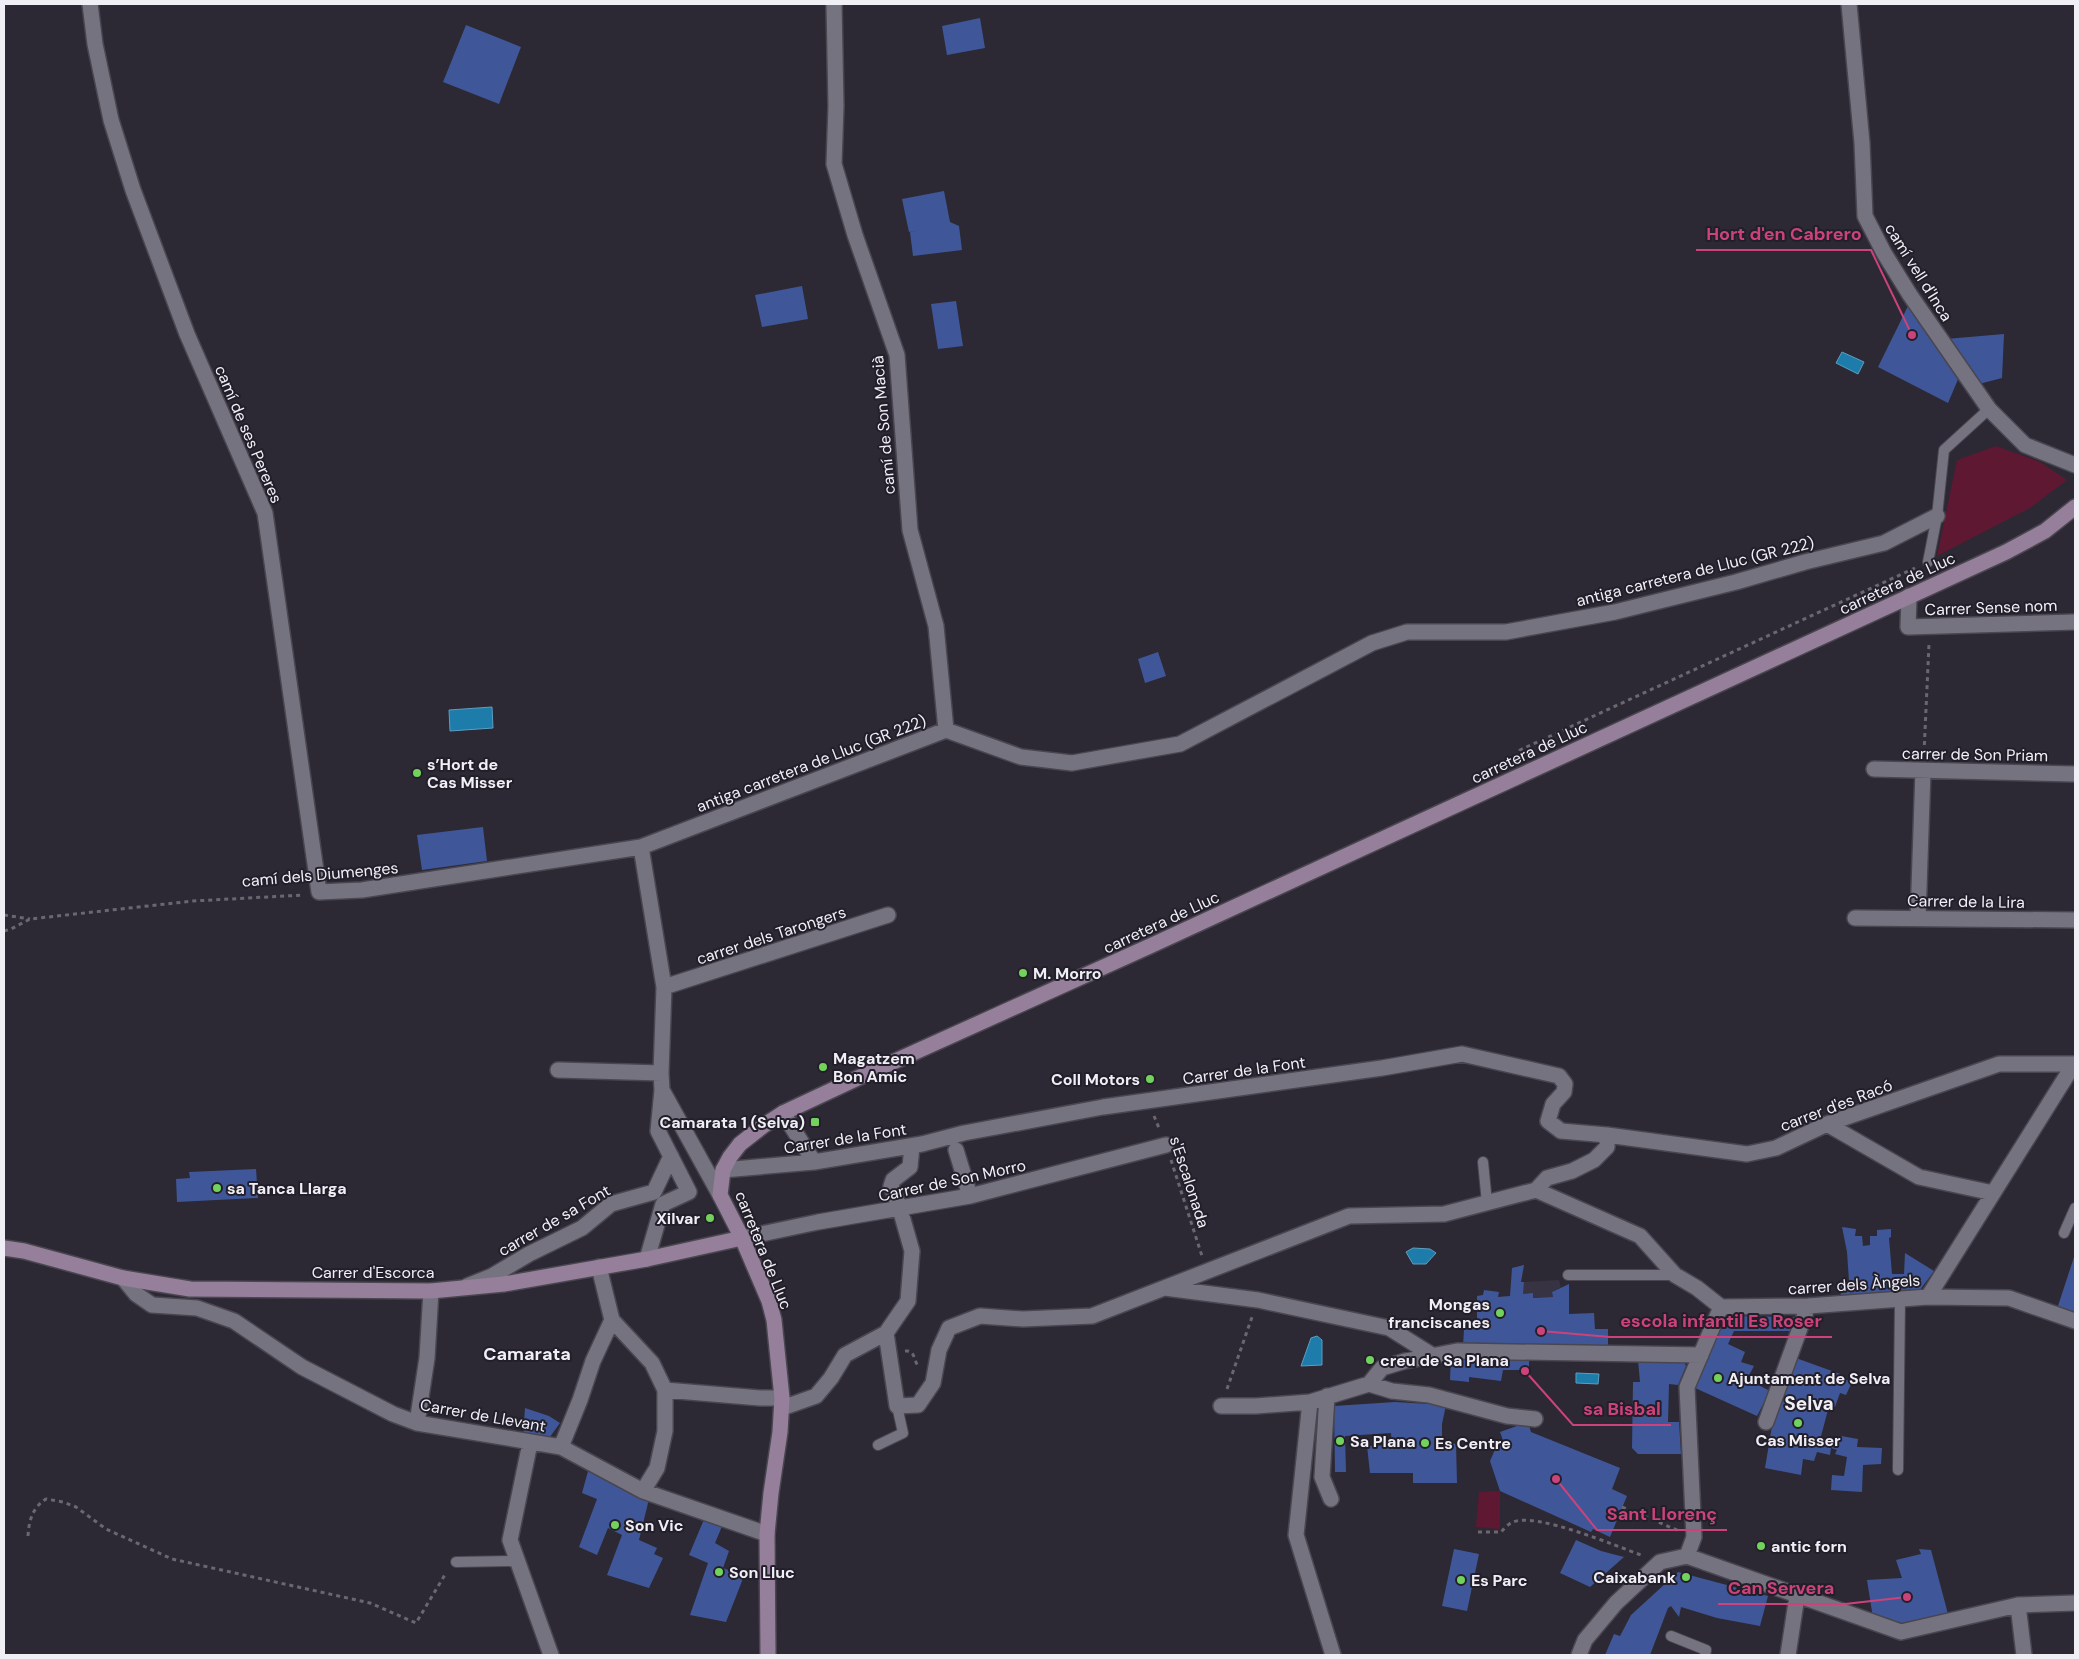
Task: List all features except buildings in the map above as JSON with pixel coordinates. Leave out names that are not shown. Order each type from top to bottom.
[{"type":"main road","name":"carretera de Lluc","points":[[768,1655],[768,1534],[782,1403],[774,1320],[769,1301],[742,1238],[720,1196],[724,1170],[730,1157],[740,1144],[783,1113],[862,1076],[1142,950],[2006,552],[2046,531],[2075,507]]},
{"type":"main road","name":"Carrer d'Escorca","points":[[4,1248],[123,1278],[190,1289],[431,1292],[504,1284],[647,1260],[742,1238]]},
{"type":"street","name":"camí de ses Pereres","points":[[90,4],[94,44],[111,120],[133,190],[187,334],[265,513],[319,892]]},
{"type":"street","name":"camí de Son Macià","points":[[834,4],[836,106],[834,164],[855,235],[897,355],[910,530],[936,626],[946,730]]},
{"type":"street","name":"camí vell d'Inca","points":[[1849,4],[1862,142],[1865,216],[1884,253],[1905,286],[1989,409],[2025,445],[2075,465]]},
{"type":"street","name":"antiga carretera de Lluc (GR 222)","points":[[641,847],[946,730],[1021,757],[1072,763],[1180,744],[1372,643],[1407,632],[1506,632],[1615,612],[1884,543],[1937,516]]},
{"type":"street","name":"Carrer Sense nom","points":[[1909,596],[1908,627],[1929,628],[2075,622]]},
{"type":"street","name":"carrer de Son Priam","points":[[1874,769],[2075,774]]},
{"type":"street","points":[[1918,918],[1923,771]]},
{"type":"street","name":"camí dels Diumenges","points":[[319,892],[362,890],[641,847]]},
{"type":"street","points":[[641,847],[664,987],[662,1090],[658,1131],[688,1192],[663,1204],[647,1260]]},
{"type":"street","name":"carrer dels Tarongers","points":[[664,987],[888,915]]},
{"type":"street","name":"Carrer de la Lira","points":[[1855,918],[2075,920]]},
{"type":"street","name":"Carrer de la Font","points":[[724,1170],[814,1162],[912,1146],[964,1133],[1103,1107],[1382,1068],[1462,1054],[1559,1076],[1565,1084],[1564,1092],[1553,1104],[1548,1122],[1561,1131],[1607,1135]]},
{"type":"street","name":"carrer d'es Racó","points":[[1607,1135],[1747,1154],[1776,1148],[1827,1124],[1999,1064],[2075,1064]]},
{"type":"street","name":"carrer dels Àngels","points":[[1721,1307],[1808,1306],[1928,1297],[2075,1064]]},
{"type":"street","points":[[558,1070],[661,1073]]},
{"type":"street","points":[[662,1090],[720,1196]]},
{"type":"street","points":[[783,1113],[814,1162]]},
{"type":"street","points":[[1827,1124],[1919,1177],[1993,1193]]},
{"type":"street","points":[[886,1333],[897,1406],[918,1405],[933,1383],[939,1350],[949,1328],[980,1316],[1023,1319],[1092,1316],[1349,1216],[1444,1214],[1536,1190],[1547,1178],[1572,1171],[1594,1160],[1607,1147],[1607,1135]]},
{"type":"street","name":"Carrer de Son Morro","points":[[742,1238],[818,1222],[970,1196],[1166,1145]]},
{"type":"street","points":[[665,1390],[782,1403],[816,1396],[831,1378],[845,1355],[886,1333],[908,1301],[912,1252],[900,1209],[891,1186],[894,1180],[910,1167],[912,1146]]},
{"type":"street","points":[[956,1150],[970,1196]]},
{"type":"street","name":"carrer de sa Font","points":[[464,1287],[492,1276],[529,1254],[582,1228],[610,1204],[654,1192],[671,1156]]},
{"type":"street","points":[[1536,1190],[1640,1236],[1675,1275],[1697,1288],[1721,1307],[1687,1388],[1694,1536],[1687,1556]]},
{"type":"street","points":[[599,1267],[612,1320],[652,1363],[665,1390],[665,1431],[657,1468],[642,1491]]},
{"type":"street","name":"Carrer de Llevant","points":[[123,1278],[136,1294],[152,1305],[197,1308],[228,1318],[302,1367],[372,1403],[417,1423],[561,1447],[642,1491],[768,1534]]},
{"type":"street","points":[[1163,1288],[1258,1300],[1389,1328],[1432,1355]]},
{"type":"street","points":[[417,1423],[427,1358],[431,1292]]},
{"type":"street","points":[[1928,1297],[2008,1298],[2075,1322]]},
{"type":"street","points":[[1766,1422],[1808,1306]]},
{"type":"street","points":[[561,1447],[593,1361],[612,1320]]},
{"type":"street","points":[[1369,1384],[1382,1368],[1432,1355],[1457,1351],[1701,1355]]},
{"type":"street","points":[[1221,1406],[1256,1406],[1310,1402],[1369,1384],[1392,1391],[1429,1395],[1507,1416],[1535,1419]]},
{"type":"street","points":[[1327,1396],[1322,1477],[1331,1499]]},
{"type":"street","points":[[1310,1402],[1296,1535],[1333,1655]]},
{"type":"street","points":[[530,1443],[510,1540],[551,1655]]},
{"type":"street","points":[[1579,1655],[1585,1640],[1616,1603],[1660,1562],[1687,1556],[1746,1579],[1901,1632],[2018,1605],[2075,1603]]},
{"type":"street","points":[[1788,1655],[1797,1596]]},
{"type":"street","points":[[2018,1605],[2024,1655]]},
{"type":"lane","points":[[1928,562],[1937,516],[1944,450],[1989,409]]},
{"type":"lane","points":[[1484,1162],[1487,1203]]},
{"type":"lane","points":[[2064,1234],[2075,1208]]},
{"type":"lane","points":[[1568,1275],[1675,1275]]},
{"type":"lane","points":[[1898,1470],[1900,1299]]},
{"type":"lane","points":[[878,1446],[902,1434],[897,1406]]},
{"type":"lane","points":[[456,1562],[517,1561]]},
{"type":"lane","points":[[1671,1636],[1706,1650],[1705,1655]]},
{"type":"path","points":[[1515,760],[1520,750],[1928,562]]},
{"type":"path","points":[[1923,771],[1929,628]]},
{"type":"path","name":"camí dels Diumenges","points":[[4,931],[30,919],[193,901],[299,896],[319,892]]},
{"type":"path","points":[[4,915],[30,919]]},
{"type":"path","name":"s'Escalonada","points":[[1148,1101],[1166,1145],[1206,1271]]},
{"type":"path","points":[[1221,1406],[1258,1300]]},
{"type":"path","points":[[890,1353],[908,1351],[914,1354],[916,1364],[920,1368],[935,1371]]},
{"type":"path","points":[[28,1536],[33,1512],[40,1504],[46,1500],[63,1502],[76,1507],[106,1529],[172,1559],[370,1603],[416,1623],[448,1570],[456,1562]]},
{"type":"path","points":[[1622,1506],[1694,1536]]},
{"type":"path","points":[[1478,1532],[1501,1532],[1512,1522],[1535,1520],[1584,1534],[1660,1562]]},
{"type":"shaded area","points":[[1996,446],[2040,462],[2067,480],[2030,508],[1937,556],[1957,460]]},
{"type":"shaded area","points":[[1559,1280],[1561,1287],[1552,1292],[1553,1297],[1522,1298],[1524,1282]]},
{"type":"shaded area","points":[[1500,1491],[1500,1529],[1476,1527],[1479,1492]]},
{"type":"water","points":[[1842,352],[1864,362],[1858,374],[1836,363]]},
{"type":"water","points":[[492,707],[493,728],[450,731],[449,710]]},
{"type":"water","points":[[1413,1248],[1430,1249],[1436,1253],[1426,1264],[1413,1264],[1406,1252]]},
{"type":"water","points":[[1317,1336],[1322,1340],[1322,1365],[1301,1366],[1311,1338]]},
{"type":"water","points":[[1576,1373],[1599,1374],[1598,1384],[1576,1383]]},
{"type":"place","name":"Hort d'en Cabrero","points":[[1912,335]]},
{"type":"place","name":"s’Hort de Cas Misser","points":[[417,773]]},
{"type":"place","name":"M. Morro","points":[[1023,973]]},
{"type":"place","name":"Magatzem Bon Amic","points":[[823,1067]]},
{"type":"place","name":"Coll Motors","points":[[1150,1079]]},
{"type":"place","name":"Camarata 1 (Selva)","points":[[815,1122]]},
{"type":"place","name":"sa Tanca Llarga","points":[[217,1188]]},
{"type":"place","name":"Xilvar","points":[[710,1218]]},
{"type":"place","name":"Mongas franciscanes","points":[[1500,1313]]},
{"type":"place","name":"escola infantil Es Roser","points":[[1541,1331]]},
{"type":"place","name":"creu de Sa Plana","points":[[1370,1360]]},
{"type":"place","name":"sa Bisbal","points":[[1525,1371]]},
{"type":"place","name":"Ajuntament de Selva","points":[[1718,1378]]},
{"type":"place","name":"Cas Misser","points":[[1798,1423]]},
{"type":"place","name":"Sa Plana","points":[[1340,1441]]},
{"type":"place","name":"Es Centre","points":[[1425,1443]]},
{"type":"place","name":"Sant Llorenç","points":[[1556,1479]]},
{"type":"place","name":"Son Vic","points":[[615,1525]]},
{"type":"place","name":"antic forn","points":[[1761,1546]]},
{"type":"place","name":"Son Lluc","points":[[719,1572]]},
{"type":"place","name":"Caixabank","points":[[1686,1577]]},
{"type":"place","name":"Es Parc","points":[[1461,1580]]},
{"type":"place","name":"Can Servera","points":[[1907,1597]]},
{"type":"district","name":"Camarata","points":[[527,1354]]},
{"type":"district","name":"Selva","points":[[1809,1403]]}]
